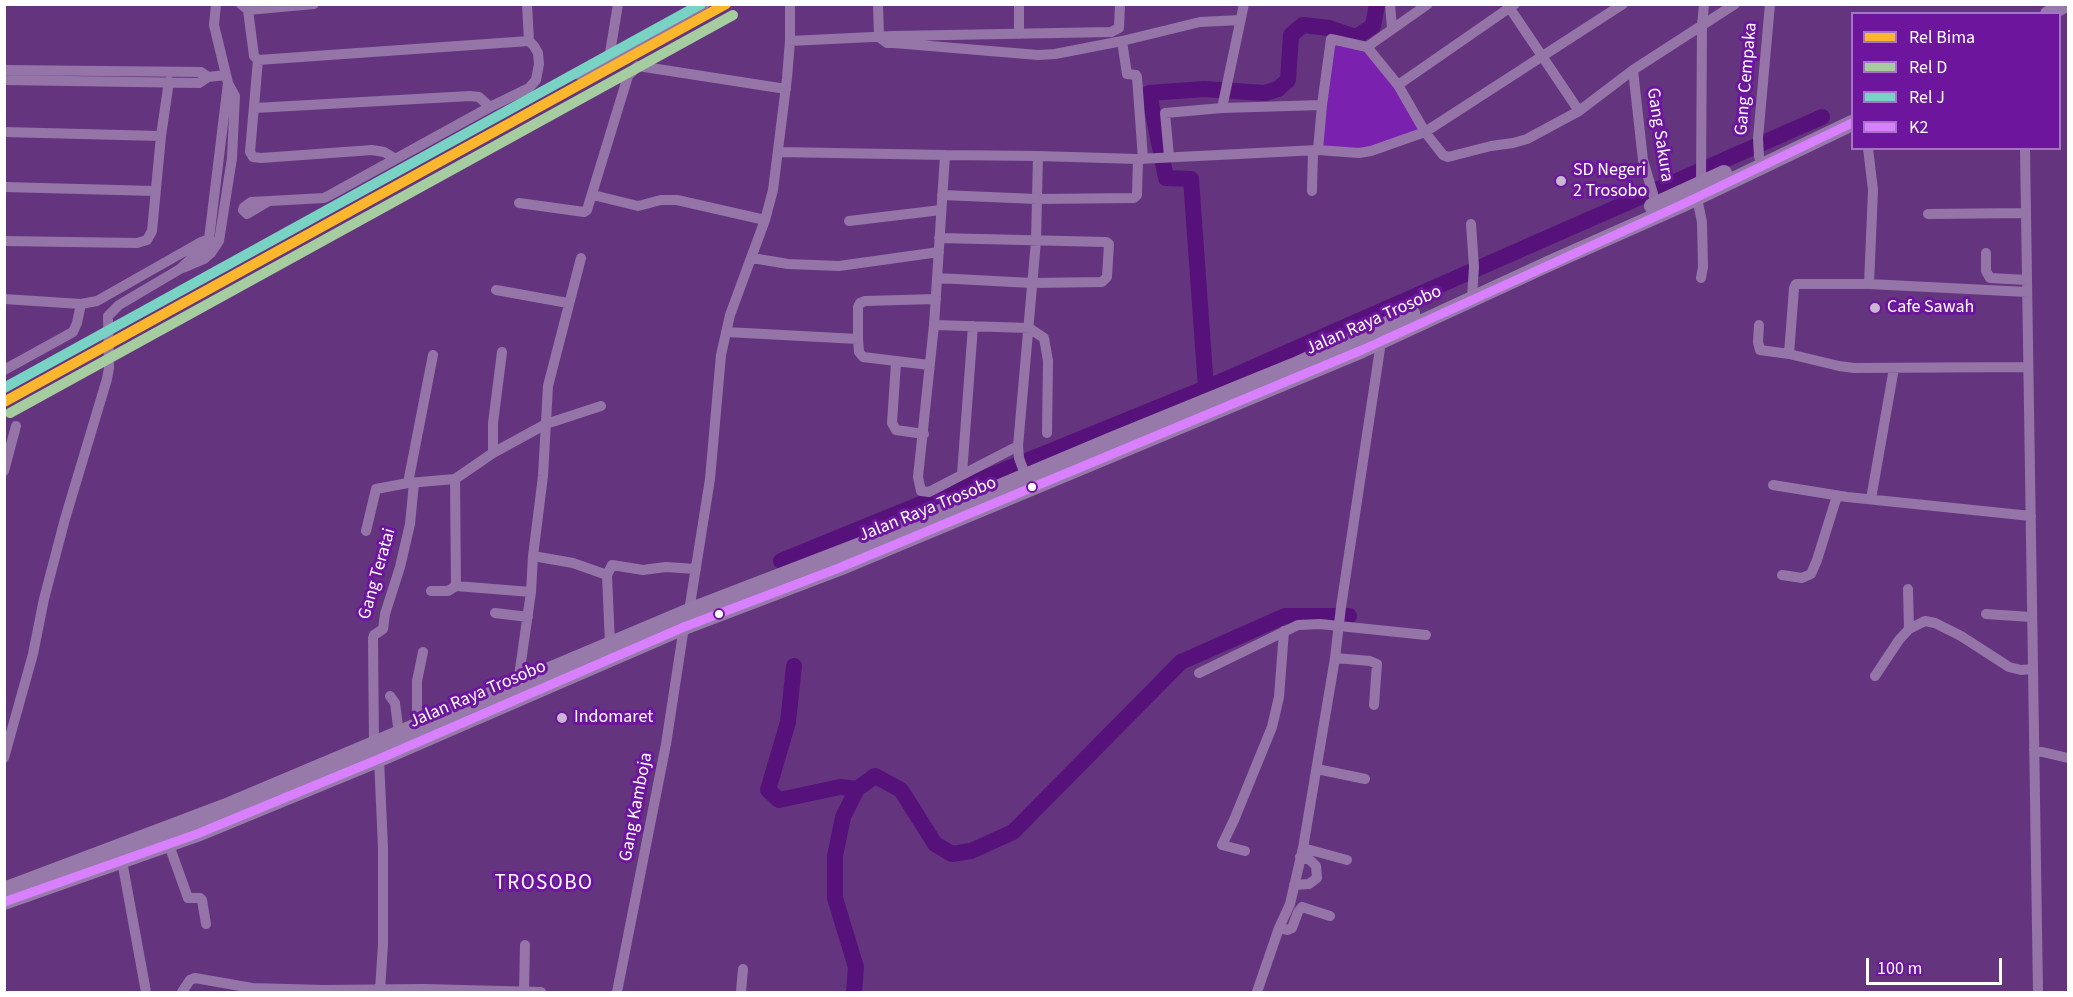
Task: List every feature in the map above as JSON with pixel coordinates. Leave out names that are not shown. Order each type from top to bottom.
[{"type":"highway","points":[[2052,12],[2066,4]]},
{"type":"highway","name":"Jalan Raya Trosobo","points":[[4,902],[169,845],[376,752],[686,619],[785,581],[1025,475],[1303,362],[1851,112]]},
{"type":"highway","name":"Jalan Raya Trosobo","points":[[785,581],[839,568],[1381,342],[1473,283],[1653,196],[1700,181],[1851,123]]},
{"type":"highway","name":"Jalan Raya Trosobo","points":[[4,890],[376,752],[399,734],[417,725],[610,644],[686,619]]},
{"type":"street","points":[[4,758],[33,654],[44,599],[109,368],[108,316],[119,305],[180,269],[195,264],[200,256],[211,253],[231,158],[235,96],[227,79],[214,25],[216,4]]},
{"type":"street","points":[[314,4],[245,7],[254,56],[258,60],[250,152],[253,157],[261,158],[372,150],[384,152],[396,159]]},
{"type":"street","points":[[269,201],[324,198],[534,84],[538,58],[534,46],[529,41],[527,4]]},
{"type":"street","points":[[609,59],[618,4]]},
{"type":"street","points":[[579,75],[705,4]]},
{"type":"street","name":"Gang Kamboja","points":[[617,993],[666,744],[696,569],[710,479],[721,355],[734,302],[752,258],[773,190],[786,89],[790,4]]},
{"type":"street","points":[[878,4],[879,37]]},
{"type":"street","points":[[1019,4],[1019,34]]},
{"type":"street","points":[[790,41],[1111,32],[1119,27],[1120,4]]},
{"type":"street","points":[[1222,105],[1244,4]]},
{"type":"street","points":[[1390,4],[1392,28]]},
{"type":"street","points":[[1367,47],[1428,4]]},
{"type":"street","points":[[779,152],[1140,159],[1315,151],[1359,153],[1371,151],[1425,132],[1623,4]]},
{"type":"street","points":[[1701,278],[1704,267],[1700,181],[1704,4]]},
{"type":"street","points":[[1312,191],[1330,40],[1367,47],[1398,85],[1425,132],[1443,155],[1448,157],[1527,139],[1579,111],[1633,70],[1735,4]]},
{"type":"street","name":"Gang Cempaka","points":[[1759,155],[1758,140],[1770,4]]},
{"type":"street","points":[[1398,85],[1511,6],[1579,111]]},
{"type":"street","points":[[879,37],[887,43],[894,44],[1038,54],[1064,53],[1200,22],[1240,20]]},
{"type":"street","points":[[258,60],[529,41]]},
{"type":"street","points":[[942,195],[1036,199],[1135,198],[1140,159],[1137,76],[1127,74],[1122,41]]},
{"type":"street","points":[[519,203],[585,212],[589,207],[628,76],[636,67],[642,65],[786,89]]},
{"type":"street","points":[[4,70],[169,81],[199,82],[208,77]]},
{"type":"street","name":"Gang Sakura","points":[[1633,70],[1643,160],[1653,196]]},
{"type":"street","points":[[4,80],[201,72],[208,77],[227,79]]},
{"type":"street","points":[[214,240],[218,158],[227,79]]},
{"type":"street","points":[[4,241],[143,242],[149,238],[152,231],[169,81]]},
{"type":"street","points":[[255,108],[470,96],[479,97],[490,106]]},
{"type":"street","points":[[1164,157],[1165,113],[1222,105],[1322,105]]},
{"type":"street","points":[[4,132],[161,136]]},
{"type":"street","points":[[1868,150],[1873,190],[1869,284]]},
{"type":"street","points":[[2025,150],[2038,993]]},
{"type":"street","points":[[945,155],[934,325],[918,477],[921,491],[929,492],[1018,446]]},
{"type":"street","points":[[1025,475],[1019,458],[1018,446],[1036,241],[1038,156]]},
{"type":"street","points":[[218,158],[231,158]]},
{"type":"street","points":[[4,187],[155,191]]},
{"type":"street","points":[[592,195],[638,206],[661,200],[677,200],[765,220]]},
{"type":"street","points":[[849,221],[941,210]]},
{"type":"street","points":[[1928,214],[2026,213]]},
{"type":"street","points":[[1471,224],[1473,283]]},
{"type":"street","points":[[937,278],[1032,283],[1102,282],[1107,277],[1108,242],[939,238]]},
{"type":"street","points":[[4,299],[81,304],[97,301],[201,242],[214,240]]},
{"type":"street","points":[[752,258],[788,264],[838,266],[939,252]]},
{"type":"street","points":[[1986,253],[1986,271],[1990,278],[2027,280]]},
{"type":"street","points":[[518,683],[528,617],[543,476],[548,386],[581,258]]},
{"type":"street","points":[[1789,354],[1796,284],[1869,284],[2027,292]]},
{"type":"street","points":[[496,290],[568,303]]},
{"type":"street","points":[[929,366],[863,357],[859,351],[858,307],[862,302],[936,299]]},
{"type":"street","points":[[4,370],[73,332],[81,304]]},
{"type":"street","points":[[934,325],[1029,328],[1044,338],[1048,350],[1047,433]]},
{"type":"street","points":[[1759,325],[1760,350],[1846,367],[2027,367]]},
{"type":"street","points":[[962,474],[973,326]]},
{"type":"street","points":[[726,332],[858,339]]},
{"type":"street","points":[[1257,993],[1279,928],[1290,904],[1317,769],[1381,342]]},
{"type":"street","points":[[493,453],[493,423],[502,352]]},
{"type":"street","name":"Gang Teratai","points":[[380,990],[383,944],[383,848],[376,752],[373,638],[383,629],[410,524],[411,483],[433,355]]},
{"type":"street","points":[[896,363],[892,423],[896,430],[924,434]]},
{"type":"street","points":[[1871,499],[1894,368]]},
{"type":"street","points":[[366,531],[375,489],[455,479],[493,453],[546,424],[601,406]]},
{"type":"street","points":[[4,471],[16,426]]},
{"type":"street","points":[[455,479],[456,586]]},
{"type":"street","points":[[1773,485],[1838,496],[2031,516]]},
{"type":"street","points":[[1782,574],[1802,578],[1811,574],[1838,496]]},
{"type":"street","points":[[533,556],[573,563],[607,575]]},
{"type":"street","points":[[610,644],[607,575],[612,565],[643,570],[666,567],[696,569]]},
{"type":"street","points":[[431,591],[448,591],[456,586],[531,592]]},
{"type":"street","points":[[1908,589],[1910,629]]},
{"type":"street","points":[[495,613],[528,617]]},
{"type":"street","points":[[1986,614],[2031,617]]},
{"type":"street","points":[[1875,676],[1899,640],[1910,629],[1925,621],[1935,623],[1961,636],[2009,667],[2033,673]]},
{"type":"street","points":[[1199,673],[1292,627],[1306,624],[1339,623],[1426,635]]},
{"type":"street","points":[[1245,851],[1222,845],[1272,727],[1279,697],[1284,631]]},
{"type":"street","points":[[417,725],[417,681],[423,652]]},
{"type":"street","points":[[1335,658],[1370,661],[1377,664],[1374,705]]},
{"type":"street","points":[[390,696],[395,703],[399,734]]},
{"type":"street","points":[[2034,750],[2068,758]]},
{"type":"street","points":[[1317,769],[1365,779]]},
{"type":"street","points":[[169,845],[188,898],[200,898],[201,900],[206,924]]},
{"type":"street","points":[[1301,853],[1347,860]]},
{"type":"street","points":[[1294,885],[1310,884],[1317,878],[1316,866],[1301,853]]},
{"type":"street","points":[[122,861],[146,993]]},
{"type":"street","points":[[1279,928],[1291,929],[1302,908],[1329,916]]},
{"type":"street","points":[[524,992],[525,945]]},
{"type":"street","points":[[741,993],[743,969]]},
{"type":"street","points":[[182,993],[190,980],[195,978],[252,990],[541,993]]},
{"type":"shaded area","points":[[1332,40],[1367,48],[1396,87],[1422,132],[1360,152],[1320,150]]},
{"type":"waterway","points":[[1206,388],[1191,179],[1166,178],[1149,93],[1204,89],[1265,93],[1278,89],[1288,80],[1291,35],[1303,25],[1329,28],[1356,37],[1373,26],[1377,4]]},
{"type":"waterway","points":[[781,561],[1206,388],[1822,117]]},
{"type":"waterway","points":[[854,992],[856,967],[835,898],[835,856],[843,817],[857,789],[875,776],[901,790],[935,844],[952,854],[971,851],[1013,832],[1181,662],[1285,616],[1349,616]]},
{"type":"waterway","points":[[794,666],[788,722],[768,790],[779,800],[840,787],[857,789]]},
{"type":"rail line","name":"J","points":[[4,388],[701,4]]},
{"type":"rail line","name":"Bima","points":[[4,402],[726,4]]},
{"type":"rail line","name":"D","points":[[10,413],[733,15]]},
{"type":"transit line","name":"K2","points":[[4,902],[197,834],[379,759],[684,627],[839,568],[1362,350],[1681,205],[1851,123]]},
{"type":"place","name":"SD Negeri 2 Trosobo","points":[[1561,181]]},
{"type":"place","name":"Cafe Sawah","points":[[1875,308]]},
{"type":"place","name":"Indomaret","points":[[562,718]]},
{"type":"district","name":"TROSOBO","points":[[544,884]]}]
